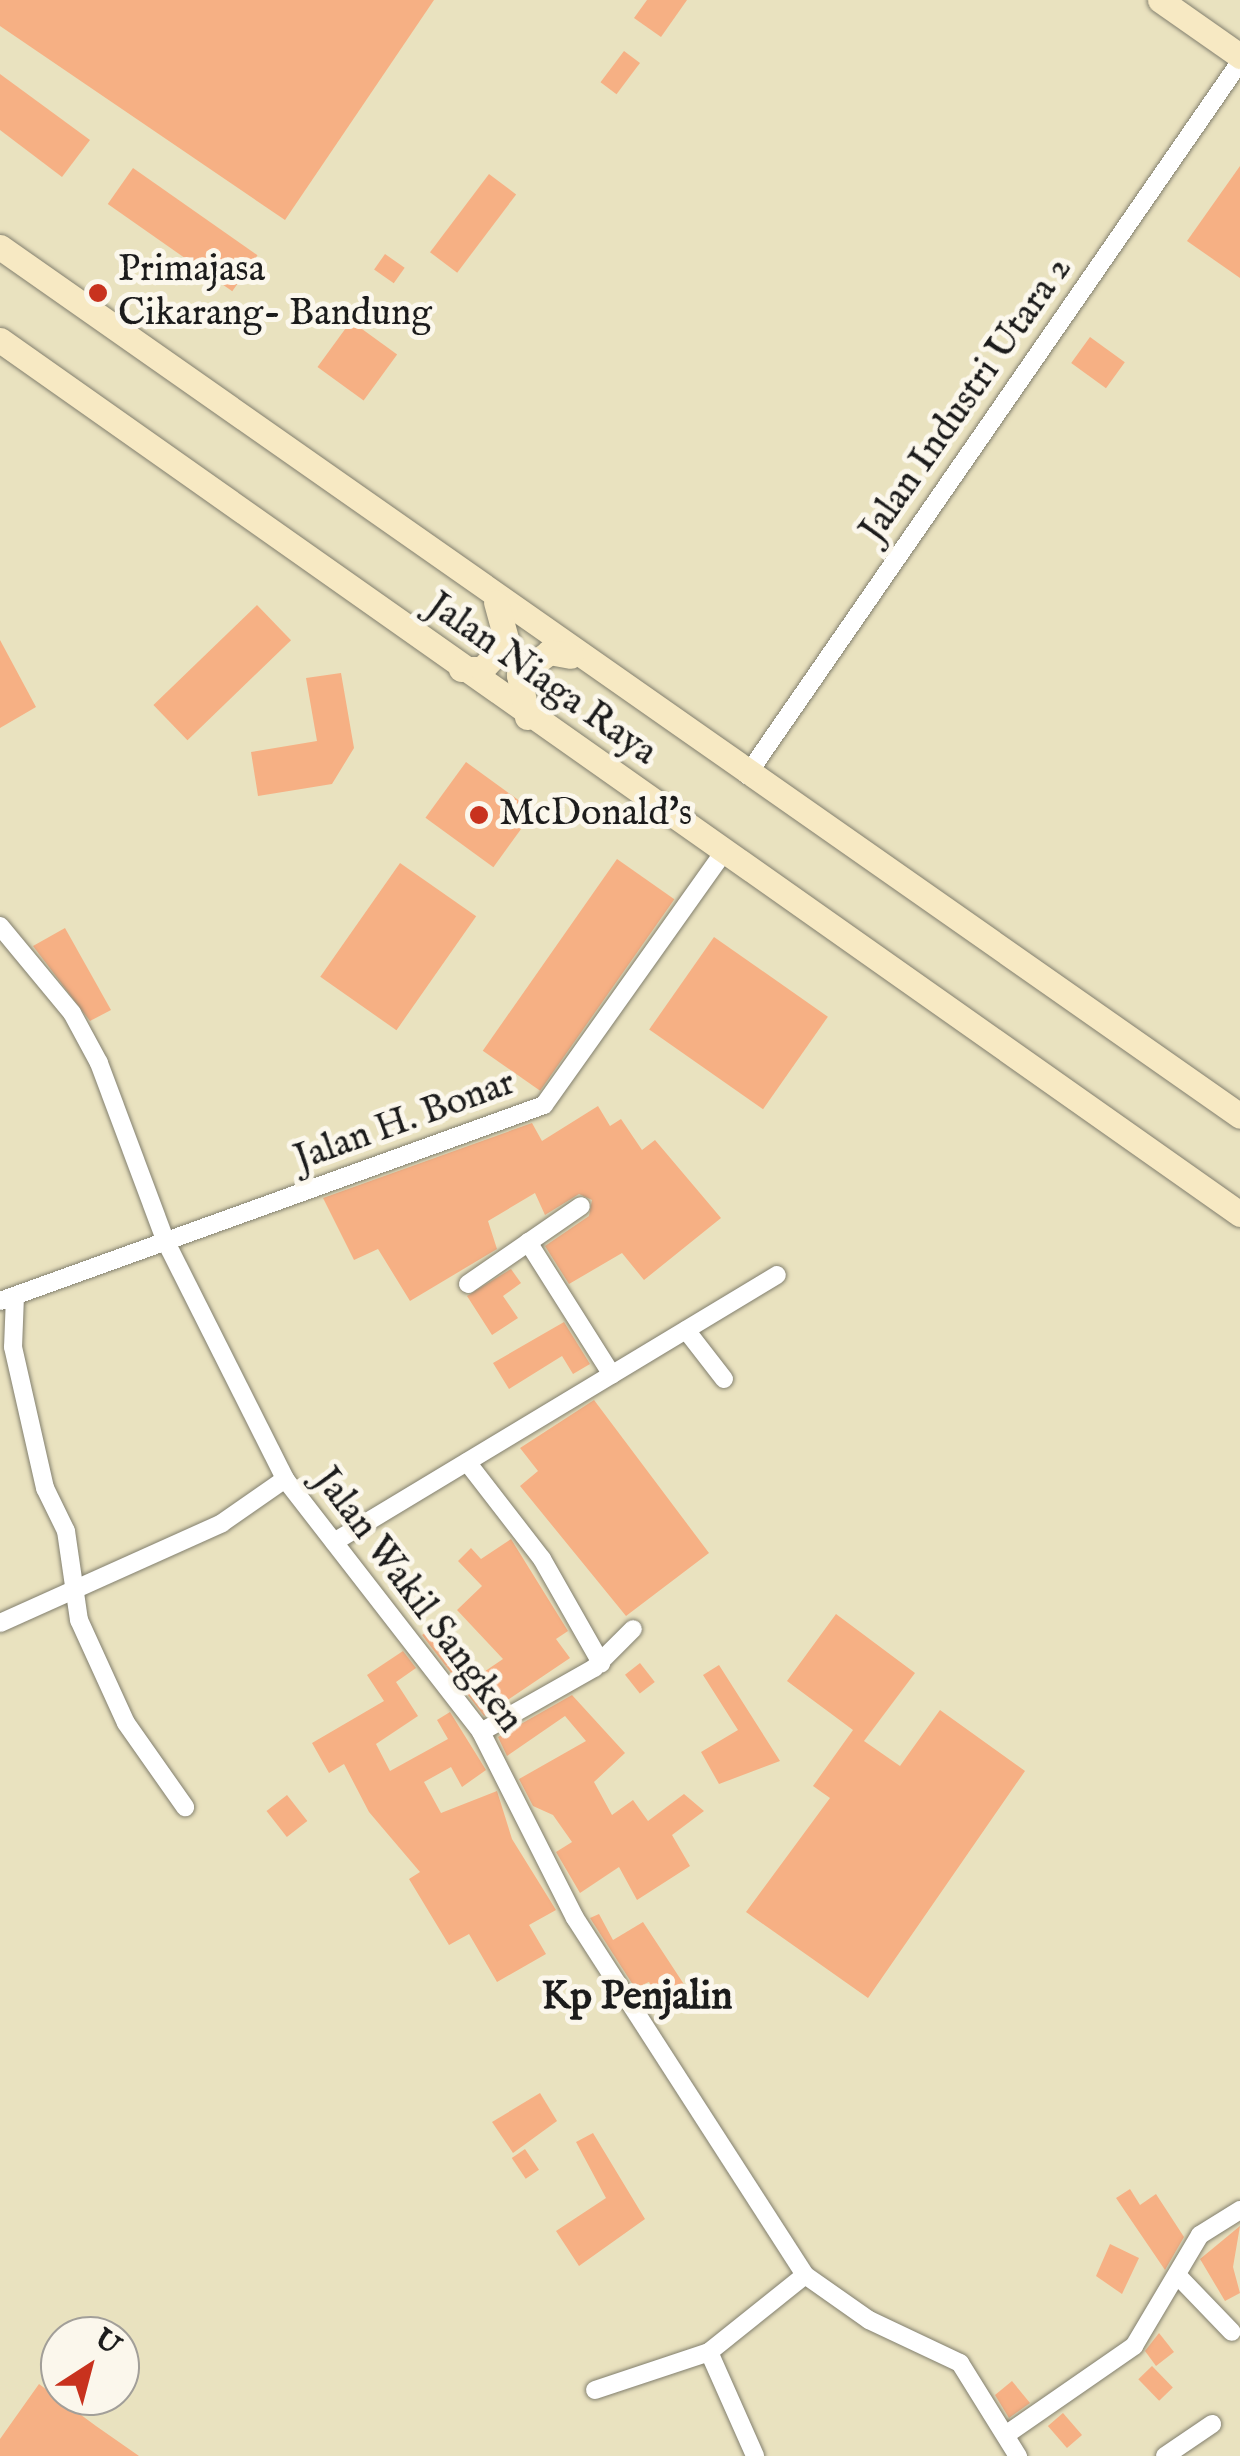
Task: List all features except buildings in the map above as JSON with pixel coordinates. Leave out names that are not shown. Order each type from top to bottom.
[{"type":"main road","points":[[1160,0],[1240,59]]},
{"type":"main road","name":"Jalan Niaga Raya","points":[[0,246],[572,656],[1240,1116]]},
{"type":"main road","name":"Jalan Niaga Raya","points":[[0,340],[527,717],[1240,1214]]},
{"type":"main road","points":[[460,669],[482,669],[507,642],[496,602]]},
{"type":"main road","points":[[527,717],[518,695],[531,660],[572,656]]},
{"type":"street","name":"Jalan Industri Utara 2","points":[[748,775],[1240,59]]},
{"type":"street","name":"Jalan H. Bonar","points":[[7,1299],[544,1105],[723,852]]},
{"type":"street","name":"Jalan Wakil Sangken","points":[[0,926],[72,1013],[99,1063],[166,1242],[285,1479],[481,1732],[575,1918],[805,2275],[869,2320],[960,2363],[1018,2456]]},
{"type":"street","points":[[468,1284],[581,1206]]},
{"type":"street","points":[[528,1242],[612,1375]]},
{"type":"street","points":[[334,1542],[778,1275]]},
{"type":"street","points":[[7,1299],[12,1347],[94,1660],[184,1807]]},
{"type":"street","points":[[686,1330],[724,1379]]},
{"type":"street","points":[[467,1462],[542,1559],[601,1663]]},
{"type":"street","points":[[0,1623],[222,1523],[285,1479]]},
{"type":"street","points":[[481,1732],[601,1663],[633,1629]]},
{"type":"street","points":[[1007,2434],[1134,2346],[1200,2235],[1240,2210]]},
{"type":"street","points":[[595,2390],[709,2352],[805,2275]]},
{"type":"street","points":[[1179,2276],[1232,2332]]},
{"type":"street","points":[[709,2352],[754,2456]]},
{"type":"street","points":[[1164,2456],[1212,2424]]},
{"type":"place","name":"Primajasa Cikarang- Bandung","points":[[98,293]]},
{"type":"place","name":"McDonald's","points":[[479,815]]},
{"type":"district","name":"Kp Penjalin","points":[[637,1998]]}]
